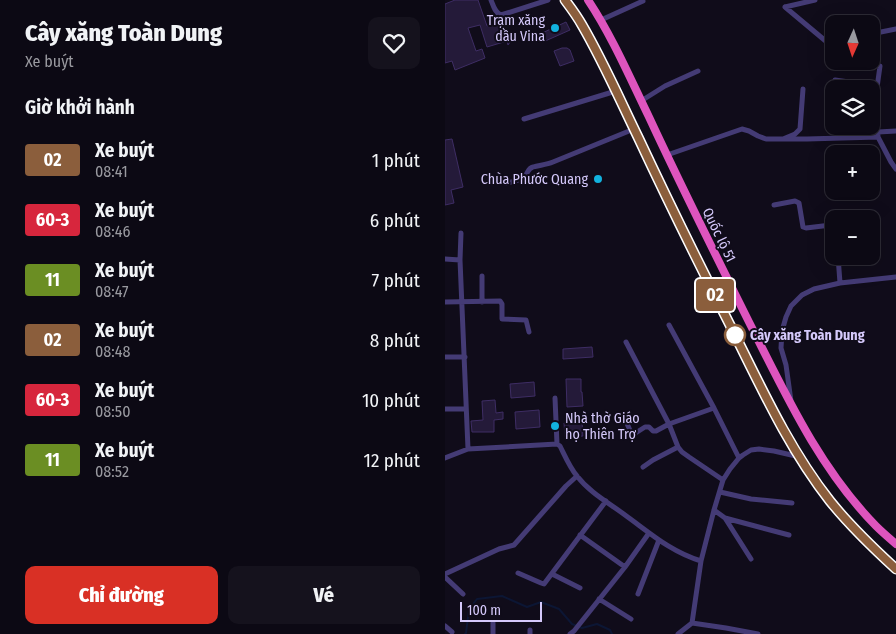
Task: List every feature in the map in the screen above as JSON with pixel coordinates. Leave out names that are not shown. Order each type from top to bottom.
[{"type":"highway","points":[[565,0],[582,24],[616,91],[688,242],[773,411],[800,457],[830,501],[863,539],[896,568]]},
{"type":"highway","name":"Quốc lộ 51","points":[[588,0],[601,20],[705,235],[792,407],[816,449],[844,489],[876,526],[896,544]]},
{"type":"street","points":[[491,0],[496,11],[501,15],[548,0]]},
{"type":"street","points":[[815,0],[785,7],[825,40]]},
{"type":"street","points":[[601,20],[643,1]]},
{"type":"street","points":[[880,32],[896,28]]},
{"type":"street","points":[[641,101],[665,86],[698,71]]},
{"type":"street","points":[[783,139],[795,134],[800,129],[803,89]]},
{"type":"street","points":[[524,119],[616,91]]},
{"type":"street","points":[[505,183],[519,180],[529,168],[544,165],[634,129]]},
{"type":"street","points":[[667,155],[742,129],[763,138],[783,139],[859,135]]},
{"type":"street","points":[[880,134],[896,131]]},
{"type":"street","points":[[878,135],[896,169]]},
{"type":"street","points":[[774,205],[795,201],[799,203],[803,227],[825,226]]},
{"type":"street","points":[[461,234],[460,260],[468,449]]},
{"type":"street","points":[[445,259],[460,260]]},
{"type":"street","points":[[839,265],[840,283]]},
{"type":"street","points":[[482,276],[482,302]]},
{"type":"street","points":[[792,407],[786,365],[781,348],[782,332],[791,306],[802,295],[814,289],[840,283],[896,277]]},
{"type":"street","points":[[445,302],[502,302],[502,319],[526,320],[529,332]]},
{"type":"street","points":[[669,325],[739,458]]},
{"type":"street","points":[[626,342],[669,424],[678,447],[689,458],[723,480]]},
{"type":"street","points":[[445,357],[465,357]]},
{"type":"street","points":[[555,398],[557,444],[577,476],[594,493],[659,540],[680,554],[701,561]]},
{"type":"street","points":[[625,421],[631,433],[634,434],[645,427],[649,427],[653,431],[714,408]]},
{"type":"street","points":[[445,409],[466,409]]},
{"type":"street","points":[[445,458],[468,449],[557,444]]},
{"type":"street","points":[[643,466],[678,447]]},
{"type":"street","points":[[678,634],[691,623],[701,561],[723,480],[739,458],[751,450],[774,451],[800,457]]},
{"type":"street","points":[[463,594],[445,576],[499,549],[515,545],[577,476]]},
{"type":"street","points":[[720,492],[751,499],[792,503]]},
{"type":"street","points":[[518,574],[544,584],[606,501]]},
{"type":"street","points":[[714,510],[725,518],[789,535]]},
{"type":"street","points":[[725,518],[751,559]]},
{"type":"street","points":[[572,633],[625,567],[649,533]]},
{"type":"street","points":[[580,535],[625,567]]},
{"type":"street","points":[[638,594],[659,540]]},
{"type":"street","points":[[553,574],[580,588]]},
{"type":"street","points":[[599,599],[631,619]]},
{"type":"street","points":[[493,623],[493,634]]},
{"type":"street","points":[[691,623],[758,634]]},
{"type":"street","points":[[445,626],[452,632]]},
{"type":"building","points":[[455,0],[478,0],[487,26],[500,23],[503,32],[510,34],[512,39],[508,45],[507,41],[487,47],[480,25],[468,28],[476,51],[482,49],[485,58],[455,70],[452,61],[445,63],[445,4]]},
{"type":"building","points":[[566,22],[570,30],[543,42],[540,34]]},
{"type":"building","points":[[562,48],[570,50],[574,61],[560,66],[554,51]]},
{"type":"building","points":[[452,139],[463,187],[451,190],[454,203],[445,205],[445,140]]},
{"type":"building","points":[[592,347],[593,357],[563,359],[563,349]]},
{"type":"building","points":[[566,379],[581,379],[583,406],[567,407]]},
{"type":"building","points":[[534,382],[535,396],[511,398],[510,384]]},
{"type":"building","points":[[495,400],[496,413],[503,412],[503,419],[494,420],[494,432],[472,432],[471,421],[483,420],[482,401]]},
{"type":"building","points":[[539,410],[540,427],[516,429],[515,412]]},
{"type":"building","points":[[582,422],[583,436],[565,437],[564,423]]},
{"type":"waterway","points":[[465,634],[469,609],[477,599],[502,596],[527,607],[541,602],[559,609],[572,624],[582,628],[597,624],[610,630],[612,634]]},
{"type":"bus line","name":"02","points":[[565,0],[582,24],[611,81],[688,242],[773,411],[801,459],[830,501],[863,539],[896,569]]},
{"type":"place","name":"Trạm xăng dầu Vina","points":[[555,28]]},
{"type":"place","name":"Chùa Phước Quang","points":[[598,179]]},
{"type":"place","name":"Cây xăng Toàn Dung","points":[[735,335]]},
{"type":"place","name":"Nhà thờ Giáo họ Thiên Trợ","points":[[555,426]]}]
